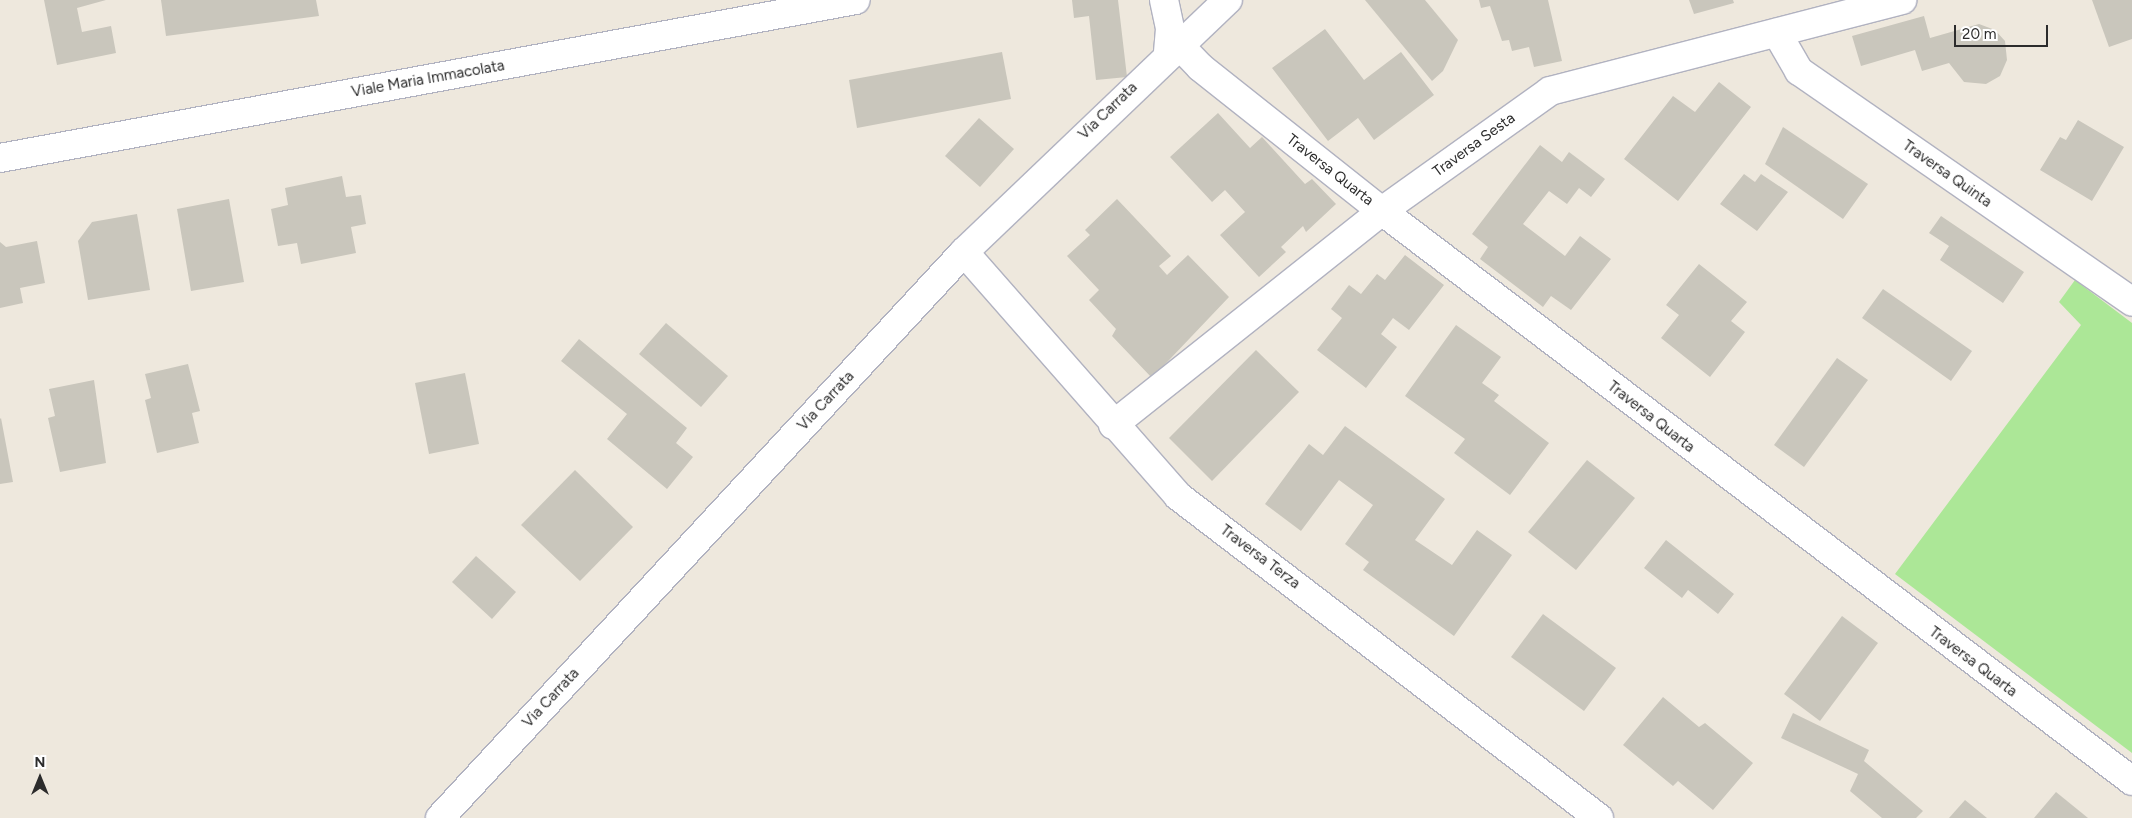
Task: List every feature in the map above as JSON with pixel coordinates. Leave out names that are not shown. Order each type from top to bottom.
[{"type":"street","name":"Viale Maria Immacolata","points":[[0,158],[856,0]]},
{"type":"street","points":[[1164,0],[1173,49]]},
{"type":"street","name":"Via Carrata","points":[[440,818],[964,252],[1173,49],[1228,0]]},
{"type":"street","name":"Traversa Sesta","points":[[1113,425],[1382,211],[1550,91],[1902,0]]},
{"type":"street","name":"Traversa Quinta","points":[[1777,33],[1799,72],[2132,302]]},
{"type":"street","name":"Traversa Quarta","points":[[1173,49],[1200,67],[1382,211],[2132,781]]},
{"type":"street","name":"Traversa Terza","points":[[964,252],[1113,425],[1178,496],[1598,818]]},
{"type":"green space","points":[[2075,280],[2132,323],[2132,753],[1895,574],[2081,325],[2059,302]]},
{"type":"building","points":[[44,0],[106,0],[77,8],[82,32],[111,26],[116,53],[57,65]]},
{"type":"building","points":[[161,0],[316,0],[319,16],[166,36]]},
{"type":"building","points":[[1072,0],[1118,0],[1127,77],[1096,80],[1089,16],[1074,18]]},
{"type":"building","points":[[1365,0],[1425,0],[1458,40],[1443,71],[1432,81]]},
{"type":"building","points":[[1479,0],[1548,0],[1562,61],[1534,67],[1529,47],[1512,51],[1509,40],[1502,41],[1490,6],[1481,8]]},
{"type":"building","points":[[1689,0],[1733,0],[1734,3],[1694,14]]},
{"type":"building","points":[[2092,0],[2132,0],[2132,39],[2109,47]]},
{"type":"building","points":[[1924,16],[1930,38],[1979,24],[1995,30],[2005,41],[2007,60],[2000,76],[1986,84],[1964,82],[1949,63],[1922,71],[1915,50],[1861,66],[1852,36]]},
{"type":"building","points":[[1325,29],[1364,80],[1401,52],[1434,95],[1374,140],[1358,118],[1328,141],[1272,68]]},
{"type":"building","points":[[1002,52],[1011,99],[857,128],[849,80]]},
{"type":"building","points":[[1719,82],[1751,107],[1678,201],[1624,159],[1673,96],[1695,112]]},
{"type":"building","points":[[1218,113],[1250,148],[1262,137],[1305,184],[1312,179],[1336,204],[1306,232],[1303,226],[1281,247],[1286,252],[1259,277],[1220,235],[1245,212],[1225,190],[1212,202],[1170,157]]},
{"type":"building","points":[[979,118],[1014,149],[980,187],[945,156]]},
{"type":"building","points":[[2078,120],[2124,147],[2092,201],[2040,170],[2060,137],[2066,140]]},
{"type":"building","points":[[1783,127],[1868,184],[1843,219],[1765,164]]},
{"type":"building","points":[[1540,145],[1562,162],[1569,152],[1605,179],[1591,197],[1579,188],[1567,204],[1549,191],[1523,224],[1565,256],[1580,236],[1611,259],[1571,310],[1551,296],[1543,307],[1480,259],[1488,247],[1472,234]]},
{"type":"building","points":[[1744,174],[1755,182],[1761,174],[1788,192],[1757,231],[1720,204]]},
{"type":"building","points":[[342,176],[346,197],[361,195],[366,224],[351,227],[356,253],[301,264],[297,243],[278,246],[271,209],[288,205],[285,188]]},
{"type":"building","points":[[229,199],[244,282],[191,291],[177,209]]},
{"type":"building","points":[[1117,199],[1171,256],[1159,266],[1167,275],[1188,255],[1229,297],[1152,378],[1112,336],[1116,329],[1089,300],[1099,290],[1067,256],[1090,235],[1085,230]]},
{"type":"building","points":[[137,214],[150,290],[88,300],[78,241],[92,222]]},
{"type":"building","points":[[1941,216],[2024,272],[2003,303],[1940,260],[1949,246],[1929,233]]},
{"type":"building","points":[[37,241],[45,283],[20,288],[23,303],[0,308],[0,242],[6,247]]},
{"type":"building","points":[[1405,255],[1444,285],[1409,330],[1393,318],[1381,334],[1397,347],[1366,388],[1317,350],[1342,318],[1331,309],[1349,285],[1361,294],[1377,274],[1385,280]]},
{"type":"building","points":[[1699,264],[1747,302],[1731,321],[1745,332],[1710,377],[1661,338],[1679,315],[1666,305]]},
{"type":"building","points":[[1883,289],[1972,351],[1951,381],[1862,318]]},
{"type":"building","points":[[666,323],[728,376],[701,407],[639,354]]},
{"type":"building","points":[[1456,325],[1501,357],[1482,383],[1499,395],[1494,401],[1549,443],[1510,495],[1454,453],[1465,439],[1405,396]]},
{"type":"building","points":[[579,339],[687,428],[676,443],[693,457],[667,489],[607,439],[627,414],[561,361]]},
{"type":"building","points":[[1256,350],[1299,392],[1212,481],[1169,438]]},
{"type":"building","points":[[1837,358],[1868,380],[1804,467],[1774,445]]},
{"type":"building","points":[[188,364],[200,411],[192,413],[199,443],[157,453],[145,400],[151,398],[145,374]]},
{"type":"building","points":[[465,373],[479,444],[429,454],[415,383]]},
{"type":"building","points":[[94,380],[106,463],[60,472],[48,418],[55,416],[49,389]]},
{"type":"building","points":[[0,419],[13,482],[0,484]]},
{"type":"building","points":[[1345,426],[1445,499],[1415,540],[1452,565],[1477,530],[1512,555],[1454,636],[1363,570],[1369,562],[1345,544],[1373,505],[1339,480],[1301,531],[1265,504],[1309,444],[1323,455]]},
{"type":"building","points":[[1587,460],[1635,498],[1576,570],[1528,532]]},
{"type":"building","points":[[575,470],[633,527],[580,581],[521,525]]},
{"type":"building","points":[[1666,540],[1734,594],[1718,614],[1688,590],[1682,598],[1644,568]]},
{"type":"building","points":[[476,556],[516,592],[492,619],[452,582]]},
{"type":"building","points":[[1543,614],[1616,668],[1584,711],[1511,657]]},
{"type":"building","points":[[1842,616],[1878,643],[1820,721],[1784,694]]},
{"type":"building","points":[[1663,697],[1699,727],[1705,723],[1753,763],[1713,810],[1678,781],[1673,786],[1623,745]]},
{"type":"building","points":[[1793,713],[1869,750],[1864,761],[1923,811],[1916,818],[1882,818],[1850,791],[1858,774],[1781,738]]},
{"type":"building","points":[[2056,792],[2088,818],[2034,818]]},
{"type":"building","points":[[1965,800],[1987,818],[1949,818]]}]
